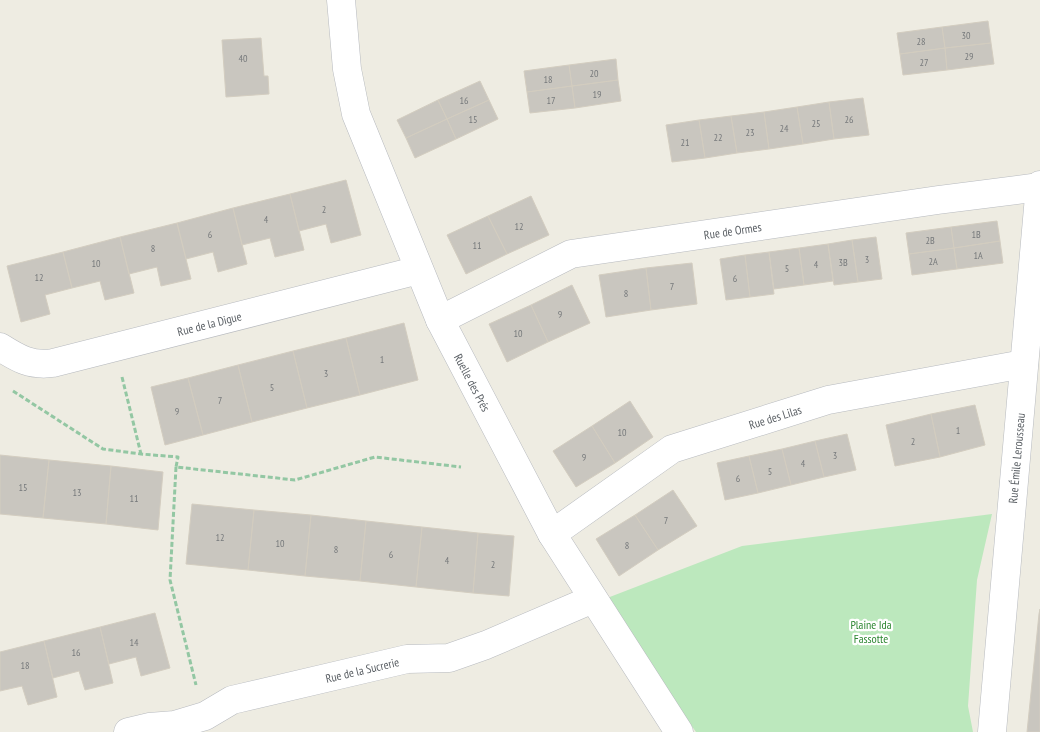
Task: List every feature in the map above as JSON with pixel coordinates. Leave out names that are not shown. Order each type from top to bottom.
[{"type":"street","name":"Ruelle des Prés","points":[[341,0],[347,69],[356,114],[440,320],[552,534],[679,732]]},
{"type":"street","name":"Rue de Ormes","points":[[440,320],[572,254],[1040,186]]},
{"type":"street","name":"Rue Émile Lerousseau","points":[[992,732],[1040,186]]},
{"type":"street","name":"Rue de la Digue","points":[[0,348],[25,362],[40,365],[114,348],[419,270]]},
{"type":"street","name":"Rue des Lilas","points":[[552,534],[672,449],[828,400],[1024,364]]},
{"type":"street","name":"Rue de la Sucrerie","points":[[128,732],[149,727],[175,725],[205,716],[232,700],[407,659],[449,658],[593,599]]},
{"type":"path","points":[[114,348],[141,454]]},
{"type":"path","points":[[8,388],[103,449],[178,457],[170,580],[196,688]]},
{"type":"path","points":[[176,467],[295,480],[375,457],[461,467]]},
{"type":"green space","name":"Plaine Ida Fassotte","points":[[992,514],[977,580],[968,706],[973,732],[696,732],[602,600],[742,546]]},
{"type":"building","points":[[988,21],[991,43],[945,48],[942,27]]},
{"type":"building","points":[[942,27],[945,48],[900,54],[897,33]]},
{"type":"building","points":[[261,38],[264,76],[268,76],[269,94],[226,97],[222,40]]},
{"type":"building","points":[[991,43],[994,64],[947,70],[945,48]]},
{"type":"building","points":[[945,48],[947,70],[903,75],[900,54]]},
{"type":"building","points":[[616,59],[618,80],[572,86],[569,65]]},
{"type":"building","points":[[569,65],[572,86],[527,92],[524,71]]},
{"type":"building","points":[[618,80],[621,101],[575,108],[572,86]]},
{"type":"building","points":[[480,81],[489,100],[447,119],[438,100]]},
{"type":"building","points":[[572,86],[575,108],[530,113],[527,92]]},
{"type":"building","points":[[863,98],[869,135],[834,139],[829,102]]},
{"type":"building","points":[[438,100],[447,119],[406,138],[397,120]]},
{"type":"building","points":[[489,100],[498,119],[456,139],[447,119]]},
{"type":"building","points":[[829,102],[834,139],[803,144],[797,107]]},
{"type":"building","points":[[797,107],[803,144],[769,149],[764,112]]},
{"type":"building","points":[[764,112],[769,149],[737,153],[731,116]]},
{"type":"building","points":[[731,116],[737,153],[705,158],[699,120]]},
{"type":"building","points":[[447,119],[456,139],[415,158],[406,138]]},
{"type":"building","points":[[699,120],[705,158],[672,162],[666,125]]},
{"type":"building","points":[[346,180],[361,235],[331,243],[326,224],[299,231],[290,194]]},
{"type":"building","points":[[290,194],[304,250],[275,257],[270,238],[242,245],[233,208]]},
{"type":"building","points":[[531,196],[549,235],[507,254],[488,216]]},
{"type":"building","points":[[233,208],[247,264],[218,272],[213,252],[186,259],[177,223]]},
{"type":"building","points":[[488,216],[507,254],[466,274],[447,235]]},
{"type":"building","points":[[997,221],[1000,241],[954,248],[951,227]]},
{"type":"building","points":[[177,223],[191,279],[161,286],[157,267],[129,274],[120,237]]},
{"type":"building","points":[[951,227],[954,248],[909,254],[906,233]]},
{"type":"building","points":[[120,237],[134,293],[105,300],[100,281],[72,288],[63,252]]},
{"type":"building","points":[[876,237],[882,279],[858,282],[852,240]]},
{"type":"building","points":[[852,240],[858,282],[834,285],[828,244]]},
{"type":"building","points":[[1000,241],[1003,263],[957,269],[954,248]]},
{"type":"building","points":[[828,244],[833,281],[804,285],[799,248]]},
{"type":"building","points":[[799,248],[804,285],[774,289],[769,252]]},
{"type":"building","points":[[954,248],[957,269],[912,275],[909,254]]},
{"type":"building","points":[[63,252],[72,288],[45,295],[50,314],[21,322],[7,266]]},
{"type":"building","points":[[769,252],[774,294],[750,297],[745,255]]},
{"type":"building","points":[[745,255],[750,297],[726,300],[720,259]]},
{"type":"building","points":[[692,263],[697,304],[651,310],[646,268]]},
{"type":"building","points":[[646,268],[651,310],[606,317],[599,275]]},
{"type":"building","points":[[572,285],[590,323],[548,342],[531,305]]},
{"type":"building","points":[[531,305],[548,342],[507,362],[489,324]]},
{"type":"building","points":[[404,323],[418,380],[360,395],[346,338]]},
{"type":"building","points":[[346,338],[360,395],[307,408],[293,351]]},
{"type":"building","points":[[293,351],[307,408],[252,422],[238,365]]},
{"type":"building","points":[[238,365],[252,422],[203,435],[188,378]]},
{"type":"building","points":[[188,378],[203,435],[165,445],[151,387]]},
{"type":"building","points":[[630,401],[653,437],[615,463],[592,426]]},
{"type":"building","points":[[975,405],[985,445],[940,457],[931,414]]},
{"type":"building","points":[[931,414],[940,457],[895,466],[886,425]]},
{"type":"building","points":[[592,426],[615,463],[576,487],[553,451]]},
{"type":"building","points":[[847,434],[856,470],[824,477],[815,441]]},
{"type":"building","points":[[815,441],[824,477],[791,485],[782,449]]},
{"type":"building","points":[[782,449],[791,485],[758,493],[749,456]]},
{"type":"building","points":[[0,455],[49,460],[43,518],[0,514]]},
{"type":"building","points":[[749,456],[758,493],[725,500],[717,463]]},
{"type":"building","points":[[49,460],[111,466],[106,524],[43,518]]},
{"type":"building","points":[[111,466],[163,472],[158,530],[106,524]]},
{"type":"building","points":[[673,490],[697,526],[658,550],[635,515]]},
{"type":"building","points":[[192,504],[254,510],[248,570],[186,564]]},
{"type":"building","points":[[254,510],[311,515],[305,576],[248,570]]},
{"type":"building","points":[[311,515],[366,521],[360,581],[305,576]]},
{"type":"building","points":[[635,515],[658,550],[619,576],[596,539]]},
{"type":"building","points":[[366,521],[422,527],[416,587],[360,581]]},
{"type":"building","points":[[422,527],[478,533],[473,593],[416,587]]},
{"type":"building","points":[[478,533],[514,536],[509,596],[473,593]]},
{"type":"building","points":[[1040,609],[1040,732],[1027,732],[1039,614]]},
{"type":"building","points":[[155,613],[170,668],[141,676],[136,657],[109,664],[100,627]]},
{"type":"building","points":[[100,627],[113,683],[85,690],[79,671],[53,678],[44,641]]},
{"type":"building","points":[[44,641],[57,697],[28,705],[22,686],[0,691],[0,652]]}]
